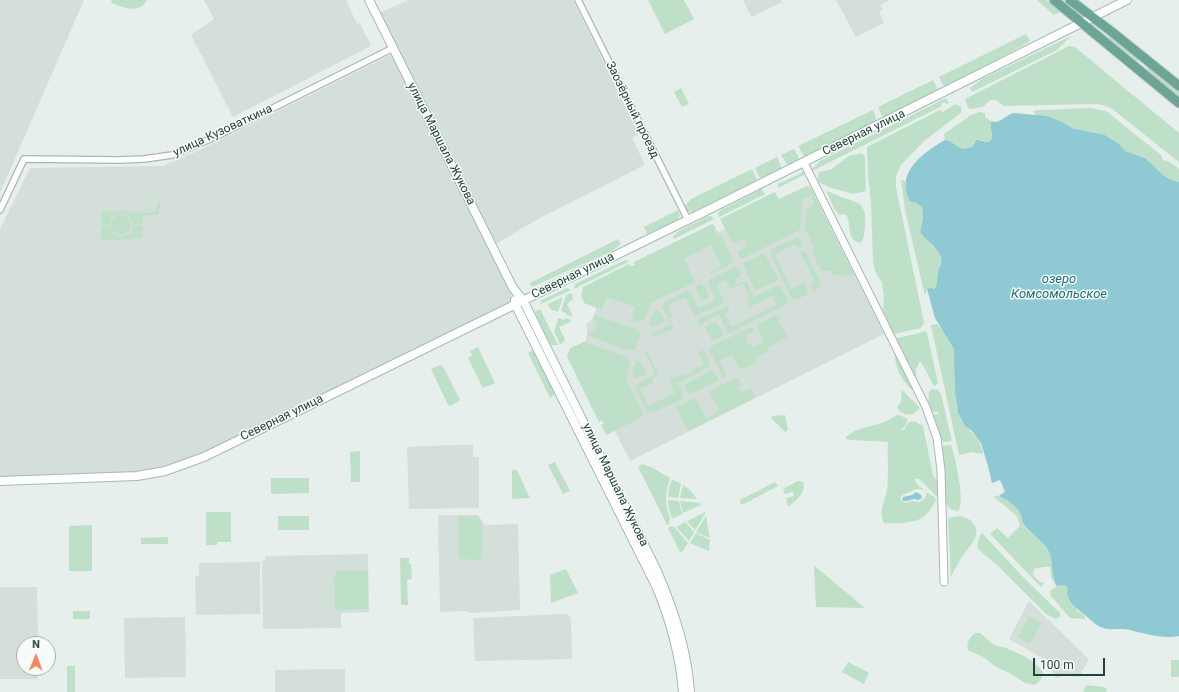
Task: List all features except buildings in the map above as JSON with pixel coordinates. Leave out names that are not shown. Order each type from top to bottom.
[{"type":"main road","name":"улица Маршала Жукова","points":[[369,0],[538,341],[660,578],[674,612],[681,636],[686,680],[690,692]]},
{"type":"main road","points":[[1054,0],[1179,103]]},
{"type":"main road","points":[[1070,0],[1179,86]]},
{"type":"main road","name":"Северная улица","points":[[0,481],[137,476],[176,468],[204,457],[688,220],[1127,0]]},
{"type":"main road","points":[[1138,70],[1147,60]]},
{"type":"main road","name":"улица Маршала Жукова","points":[[683,692],[686,680]]},
{"type":"street","name":"Заозёрный проезд","points":[[578,0],[688,220]]},
{"type":"street","name":"улица Кузоваткина","points":[[0,210],[24,159],[119,160],[161,158],[176,154],[207,141],[393,48]]},
{"type":"street","points":[[804,162],[926,407],[936,438],[942,470],[944,582]]},
{"type":"shaded area","points":[[0,0],[84,0],[0,193]]},
{"type":"shaded area","points":[[204,0],[346,0],[357,24],[360,23],[371,46],[233,117],[191,35],[214,19]]},
{"type":"shaded area","points":[[408,0],[573,0],[639,134],[632,138],[645,165],[538,219],[496,244],[380,13]]},
{"type":"shaded area","points":[[743,0],[781,0],[782,2],[751,17]]},
{"type":"shaded area","points":[[836,0],[890,0],[880,5],[883,10],[879,12],[884,23],[856,37]]},
{"type":"shaded area","points":[[392,54],[511,293],[511,299],[509,302],[206,452],[167,466],[123,473],[0,477],[0,229],[30,168],[162,166],[200,150]]},
{"type":"shaded area","points":[[810,186],[884,334],[630,461],[573,347],[585,342],[588,332],[588,327],[586,327],[588,322],[593,319],[598,303],[594,293],[715,233],[718,230],[719,232]]},
{"type":"shaded area","points":[[473,445],[473,457],[479,457],[479,508],[409,509],[407,447]]},
{"type":"shaded area","points":[[438,515],[478,515],[485,525],[518,524],[520,610],[470,613],[465,611],[440,612]]},
{"type":"shaded area","points":[[368,554],[369,612],[341,613],[341,628],[263,629],[262,562],[265,560],[266,556]]},
{"type":"shaded area","points":[[260,562],[260,614],[196,615],[195,577],[199,576],[199,563]]},
{"type":"shaded area","points":[[0,587],[37,587],[38,636],[16,636],[16,676],[38,676],[38,679],[0,679]]},
{"type":"shaded area","points":[[1029,601],[1089,659],[1079,677],[1065,675],[1056,678],[1046,660],[1009,639]]},
{"type":"shaded area","points":[[567,614],[571,618],[572,659],[475,661],[473,618]]},
{"type":"shaded area","points":[[185,617],[186,677],[125,678],[124,618]]},
{"type":"shaded area","points":[[345,669],[345,692],[275,692],[275,670]]},
{"type":"green space","points":[[111,0],[147,0],[140,7],[131,9],[112,3]]},
{"type":"green space","points":[[648,0],[684,0],[694,19],[665,34]]},
{"type":"green space","points":[[1037,0],[1046,0],[1060,12],[1054,15]]},
{"type":"green space","points":[[1026,34],[1030,41],[1017,49],[946,86],[943,85],[939,77]]},
{"type":"green space","points":[[1071,36],[1057,50],[972,92],[970,88],[982,79]]},
{"type":"green space","points":[[1110,36],[1138,60],[1136,63],[1108,40]]},
{"type":"green space","points":[[1069,46],[1075,47],[1179,133],[1179,162],[1111,108],[1103,105],[1004,106],[995,100],[990,100],[983,107],[969,109],[965,99]]},
{"type":"green space","points":[[1149,66],[1179,91],[1179,98],[1146,71]]},
{"type":"green space","points":[[933,80],[937,88],[936,91],[885,116],[882,116],[878,107]]},
{"type":"green space","points":[[681,88],[689,104],[682,107],[674,92]]},
{"type":"green space","points":[[946,98],[949,103],[946,104],[945,102],[941,104],[942,106],[778,188],[778,184],[814,167],[820,161]]},
{"type":"green space","points":[[955,104],[962,107],[961,113],[924,141],[901,165],[896,176],[896,187],[924,323],[921,328],[894,334],[883,309],[884,296],[882,283],[875,271],[873,261],[867,147],[940,110],[943,112]]},
{"type":"green space","points":[[1090,108],[1106,111],[1161,155],[1163,160],[1170,162],[1179,169],[1179,182],[1169,179],[1145,158],[1125,151],[1119,144],[1105,135],[1072,128],[1055,119],[1036,115],[1033,111]]},
{"type":"green space","points":[[873,110],[876,118],[874,122],[806,156],[803,155],[798,146]]},
{"type":"green space","points":[[979,112],[985,113],[985,117],[991,121],[992,138],[989,142],[982,140],[974,142],[972,147],[960,148],[950,141],[945,140],[944,134],[971,115]]},
{"type":"green space","points":[[794,149],[798,159],[790,164],[787,164],[781,155]]},
{"type":"green space","points":[[862,153],[865,157],[866,191],[853,194],[831,188],[818,182],[819,172],[830,170],[849,156]]},
{"type":"green space","points":[[777,157],[781,168],[760,178],[755,168]]},
{"type":"green space","points":[[752,169],[757,180],[692,212],[686,209],[685,206],[691,199]]},
{"type":"green space","points":[[901,180],[905,181],[905,187],[913,202],[922,207],[923,219],[920,232],[940,254],[941,262],[936,287],[934,289],[927,289],[925,296],[905,210]]},
{"type":"green space","points":[[807,186],[810,187],[855,276],[833,275],[833,271],[821,271],[812,253],[815,249],[805,229],[807,209],[815,203],[811,195],[803,199],[800,230],[743,258],[740,258],[738,255],[738,251],[747,246],[744,239],[734,243],[732,242],[720,219],[775,192],[779,199]]},
{"type":"green space","points":[[762,189],[765,194],[719,217],[718,213],[721,210]]},
{"type":"green space","points":[[826,191],[853,201],[863,209],[865,213],[864,233],[863,240],[860,243],[851,236],[847,216],[845,214],[839,215]]},
{"type":"green space","points":[[161,202],[158,215],[143,215],[142,224],[132,224],[129,216],[121,214],[121,211],[131,213],[156,212],[157,203]]},
{"type":"green space","points":[[678,210],[680,216],[677,220],[647,234],[644,227]]},
{"type":"green space","points":[[102,211],[120,211],[120,215],[112,217],[110,225],[101,225]]},
{"type":"green space","points":[[121,215],[128,218],[131,225],[128,232],[121,235],[114,232],[111,225],[114,218]]},
{"type":"green space","points":[[709,216],[714,219],[674,239],[673,238],[673,236],[679,231]]},
{"type":"green space","points":[[712,224],[716,227],[715,232],[717,236],[720,234],[734,262],[711,274],[710,272],[721,266],[711,245],[684,259],[695,282],[651,303],[644,320],[637,323],[631,321],[635,307],[607,297],[602,310],[584,303],[581,296],[583,287],[629,264],[631,266],[635,265],[634,262]]},
{"type":"green space","points":[[132,225],[142,225],[142,238],[123,240],[122,236],[131,233]]},
{"type":"green space","points":[[111,226],[113,234],[121,236],[121,240],[104,240],[101,238],[101,227]]},
{"type":"green space","points":[[798,237],[802,243],[801,246],[798,248],[795,244],[775,254],[791,289],[804,283],[808,291],[807,295],[795,300],[792,299],[770,253],[772,249]]},
{"type":"green space","points":[[618,239],[621,244],[612,251],[532,287],[530,283]]},
{"type":"green space","points":[[805,251],[821,283],[820,287],[814,291],[811,284],[815,282],[800,252]]},
{"type":"green space","points":[[763,254],[766,256],[778,278],[775,282],[757,290],[754,288],[743,264]]},
{"type":"green space","points":[[626,260],[628,262],[574,289],[575,284]]},
{"type":"green space","points":[[735,267],[739,268],[741,273],[740,277],[735,279],[737,284],[746,282],[754,297],[780,286],[788,300],[788,303],[730,333],[727,332],[719,315],[699,325],[697,320],[727,306],[730,311],[725,314],[731,327],[777,305],[772,296],[750,307],[748,303],[750,302],[747,297],[749,296],[743,283],[730,289],[726,280],[716,285],[725,302],[695,316],[685,297],[668,305],[673,317],[670,319],[674,328],[654,337],[649,335],[671,325],[662,306],[665,301],[688,291],[691,293],[699,308],[716,300],[708,283],[709,280]]},
{"type":"green space","points":[[701,284],[705,286],[709,295],[708,299],[702,301],[696,290],[697,286]]},
{"type":"green space","points":[[567,288],[571,290],[541,304],[540,301]]},
{"type":"green space","points":[[572,293],[573,299],[567,304],[573,317],[561,311],[566,295]]},
{"type":"green space","points":[[563,297],[558,312],[550,309],[548,304]]},
{"type":"green space","points":[[540,309],[558,345],[552,345],[549,342],[535,312]]},
{"type":"green space","points":[[656,310],[660,311],[665,321],[654,327],[650,325],[650,321]]},
{"type":"green space","points":[[594,315],[639,330],[640,335],[635,350],[630,351],[587,335],[588,332],[592,333],[593,329],[595,329],[597,325],[594,324],[596,320],[593,319]]},
{"type":"green space","points":[[776,315],[789,340],[786,338],[767,348],[768,351],[756,357],[756,363],[743,369],[738,367],[732,355],[719,361],[726,375],[725,378],[723,377],[710,352],[710,347],[751,327],[754,329],[753,331],[746,335],[749,345],[753,347],[764,342],[757,325]]},
{"type":"green space","points":[[558,318],[564,320],[566,318],[572,321],[559,327],[565,339],[564,342],[560,344],[554,332]]},
{"type":"green space","points":[[714,322],[718,324],[723,335],[722,337],[712,340],[706,330],[707,326]]},
{"type":"green space","points":[[937,324],[949,339],[954,349],[955,394],[958,413],[964,424],[976,437],[982,447],[983,454],[971,452],[959,455],[931,325]]},
{"type":"green space","points":[[925,331],[927,333],[938,383],[934,386],[921,362],[919,362],[916,369],[916,376],[913,379],[915,388],[911,389],[902,378],[896,365],[895,345],[897,338]]},
{"type":"green space","points":[[584,342],[627,357],[630,365],[626,379],[643,414],[641,418],[606,435],[601,425],[604,424],[602,420],[599,422],[567,357],[570,348]]},
{"type":"green space","points":[[478,347],[495,383],[483,388],[468,358],[472,355],[470,351]]},
{"type":"green space","points":[[534,350],[556,393],[550,398],[528,353]]},
{"type":"green space","points":[[702,350],[705,352],[710,365],[678,383],[683,394],[682,399],[652,413],[647,412],[635,387],[637,384],[655,374],[644,351],[648,353],[658,374],[652,378],[654,382],[640,389],[648,406],[675,393],[670,382],[671,377],[674,378],[682,374],[683,376],[704,364],[698,352]]},
{"type":"green space","points":[[638,361],[642,363],[647,373],[636,378],[632,375],[634,366]]},
{"type":"green space","points":[[440,365],[443,366],[460,400],[450,406],[448,405],[431,369]]},
{"type":"green space","points":[[711,371],[715,373],[718,378],[717,381],[692,394],[687,392],[685,387],[686,384]]},
{"type":"green space","points":[[736,378],[739,379],[742,385],[739,387],[742,392],[751,388],[756,397],[688,431],[676,407],[695,398],[707,418],[719,411],[710,394],[711,390]]},
{"type":"green space","points":[[932,389],[938,390],[941,394],[952,441],[944,442],[939,438],[930,415],[939,414],[938,412],[933,412],[928,406],[929,392]]},
{"type":"green space","points":[[902,390],[919,407],[919,409],[913,414],[904,414],[897,407],[901,402]]},
{"type":"green space","points":[[785,415],[788,429],[785,432],[771,418],[772,416]]},
{"type":"green space","points":[[899,415],[908,419],[901,430],[904,430],[907,424],[911,421],[923,426],[933,475],[939,484],[939,494],[938,496],[935,495],[919,479],[915,479],[916,483],[924,490],[916,489],[901,496],[900,500],[905,503],[913,501],[919,502],[925,498],[927,492],[936,500],[930,510],[918,520],[898,523],[884,523],[882,519],[882,506],[888,484],[888,442],[851,440],[846,439],[846,437],[854,431],[879,424]]},
{"type":"green space","points":[[951,445],[959,480],[961,499],[958,511],[952,510],[947,504],[946,488],[937,462],[938,453],[941,446]]},
{"type":"green space","points":[[360,451],[360,482],[351,482],[350,452]]},
{"type":"green space","points":[[555,462],[570,491],[563,494],[548,465]]},
{"type":"green space","points":[[642,464],[651,467],[670,478],[666,496],[666,504],[670,520],[669,524],[667,525],[638,467]]},
{"type":"green space","points":[[512,470],[517,470],[530,498],[512,499]]},
{"type":"green space","points":[[271,478],[309,478],[309,493],[271,494]]},
{"type":"green space","points":[[672,479],[681,484],[678,498],[668,497]]},
{"type":"green space","points":[[798,481],[803,482],[804,486],[802,493],[788,507],[786,498],[794,496],[793,492],[785,494],[783,489]]},
{"type":"green space","points":[[775,482],[778,486],[744,504],[741,504],[740,500]]},
{"type":"green space","points":[[683,485],[690,490],[697,499],[680,498]]},
{"type":"green space","points":[[1000,495],[1000,497],[1009,501],[1017,509],[1021,514],[1024,526],[1048,549],[1052,560],[1054,583],[1051,577],[1050,567],[1034,569],[1033,575],[1040,582],[1044,583],[1041,587],[990,534],[997,528],[1008,538],[1020,526],[1017,516],[994,497]]},
{"type":"green space","points":[[668,500],[679,501],[682,514],[672,519]]},
{"type":"green space","points":[[680,501],[700,503],[701,505],[683,513]]},
{"type":"green space","points":[[206,512],[231,512],[231,542],[217,542],[217,545],[206,545]]},
{"type":"green space","points":[[705,512],[705,514],[695,530],[687,521]]},
{"type":"green space","points":[[278,516],[309,516],[309,530],[278,530]]},
{"type":"green space","points":[[458,516],[477,516],[482,522],[482,556],[480,560],[459,559]]},
{"type":"green space","points":[[706,516],[710,538],[696,532]]},
{"type":"green space","points":[[959,516],[967,518],[974,524],[976,536],[961,558],[951,577],[948,518]]},
{"type":"green space","points":[[685,522],[694,532],[689,541],[676,527]]},
{"type":"green space","points":[[92,525],[92,571],[69,571],[69,526]]},
{"type":"green space","points":[[671,526],[674,527],[688,543],[683,551],[680,552],[668,528]]},
{"type":"green space","points":[[696,533],[710,540],[709,551],[690,543]]},
{"type":"green space","points":[[982,533],[1023,577],[1060,613],[1060,617],[1055,619],[1046,614],[997,565],[978,549],[978,541]]},
{"type":"green space","points":[[168,537],[168,544],[141,544],[141,538]]},
{"type":"green space","points":[[400,558],[409,558],[409,564],[411,564],[412,579],[407,580],[408,605],[401,605]]},
{"type":"green space","points":[[814,566],[816,567],[865,608],[816,607]]},
{"type":"green space","points":[[566,569],[578,593],[551,603],[550,575]]},
{"type":"green space","points":[[368,570],[368,609],[335,610],[334,577],[336,576],[336,571]]},
{"type":"green space","points":[[1065,585],[1068,587],[1077,611],[1084,615],[1086,619],[1070,618],[1051,596],[1050,591],[1057,586]]},
{"type":"green space","points":[[73,611],[90,611],[90,619],[73,619]]},
{"type":"green space","points":[[1029,616],[1042,623],[1030,644],[1018,637]]},
{"type":"green space","points":[[976,633],[980,633],[994,645],[1006,648],[1026,657],[1043,672],[1040,680],[1035,685],[1025,683],[995,666],[983,657],[968,650],[969,640]]},
{"type":"green space","points":[[1171,660],[1179,660],[1179,677],[1171,677]]},
{"type":"green space","points":[[848,662],[869,673],[864,684],[842,672]]},
{"type":"green space","points":[[67,666],[75,666],[75,692],[67,692]]},
{"type":"green space","points":[[1086,685],[1104,687],[1106,688],[1107,692],[1083,692]]},
{"type":"water","name":"озеро Комсомольское","points":[[1014,113],[1047,116],[1072,128],[1105,135],[1119,144],[1125,151],[1145,158],[1169,179],[1179,182],[1179,636],[1160,636],[1127,629],[1104,628],[1095,624],[1074,606],[1067,594],[1068,589],[1066,586],[1057,586],[1055,584],[1051,558],[1048,550],[1042,542],[1024,525],[1022,516],[1018,509],[1009,501],[1000,497],[1000,495],[1005,492],[1000,480],[992,483],[981,443],[972,431],[965,426],[958,413],[955,393],[954,349],[935,318],[927,289],[934,289],[936,287],[941,258],[936,249],[920,232],[923,219],[922,207],[910,201],[906,191],[906,181],[914,164],[920,157],[937,145],[945,140],[950,141],[960,148],[967,148],[972,147],[976,140],[989,142],[992,138],[991,121],[1000,121]]},
{"type":"water","points":[[916,492],[921,495],[922,498],[918,500],[914,499],[902,501],[903,497],[912,495]]}]
